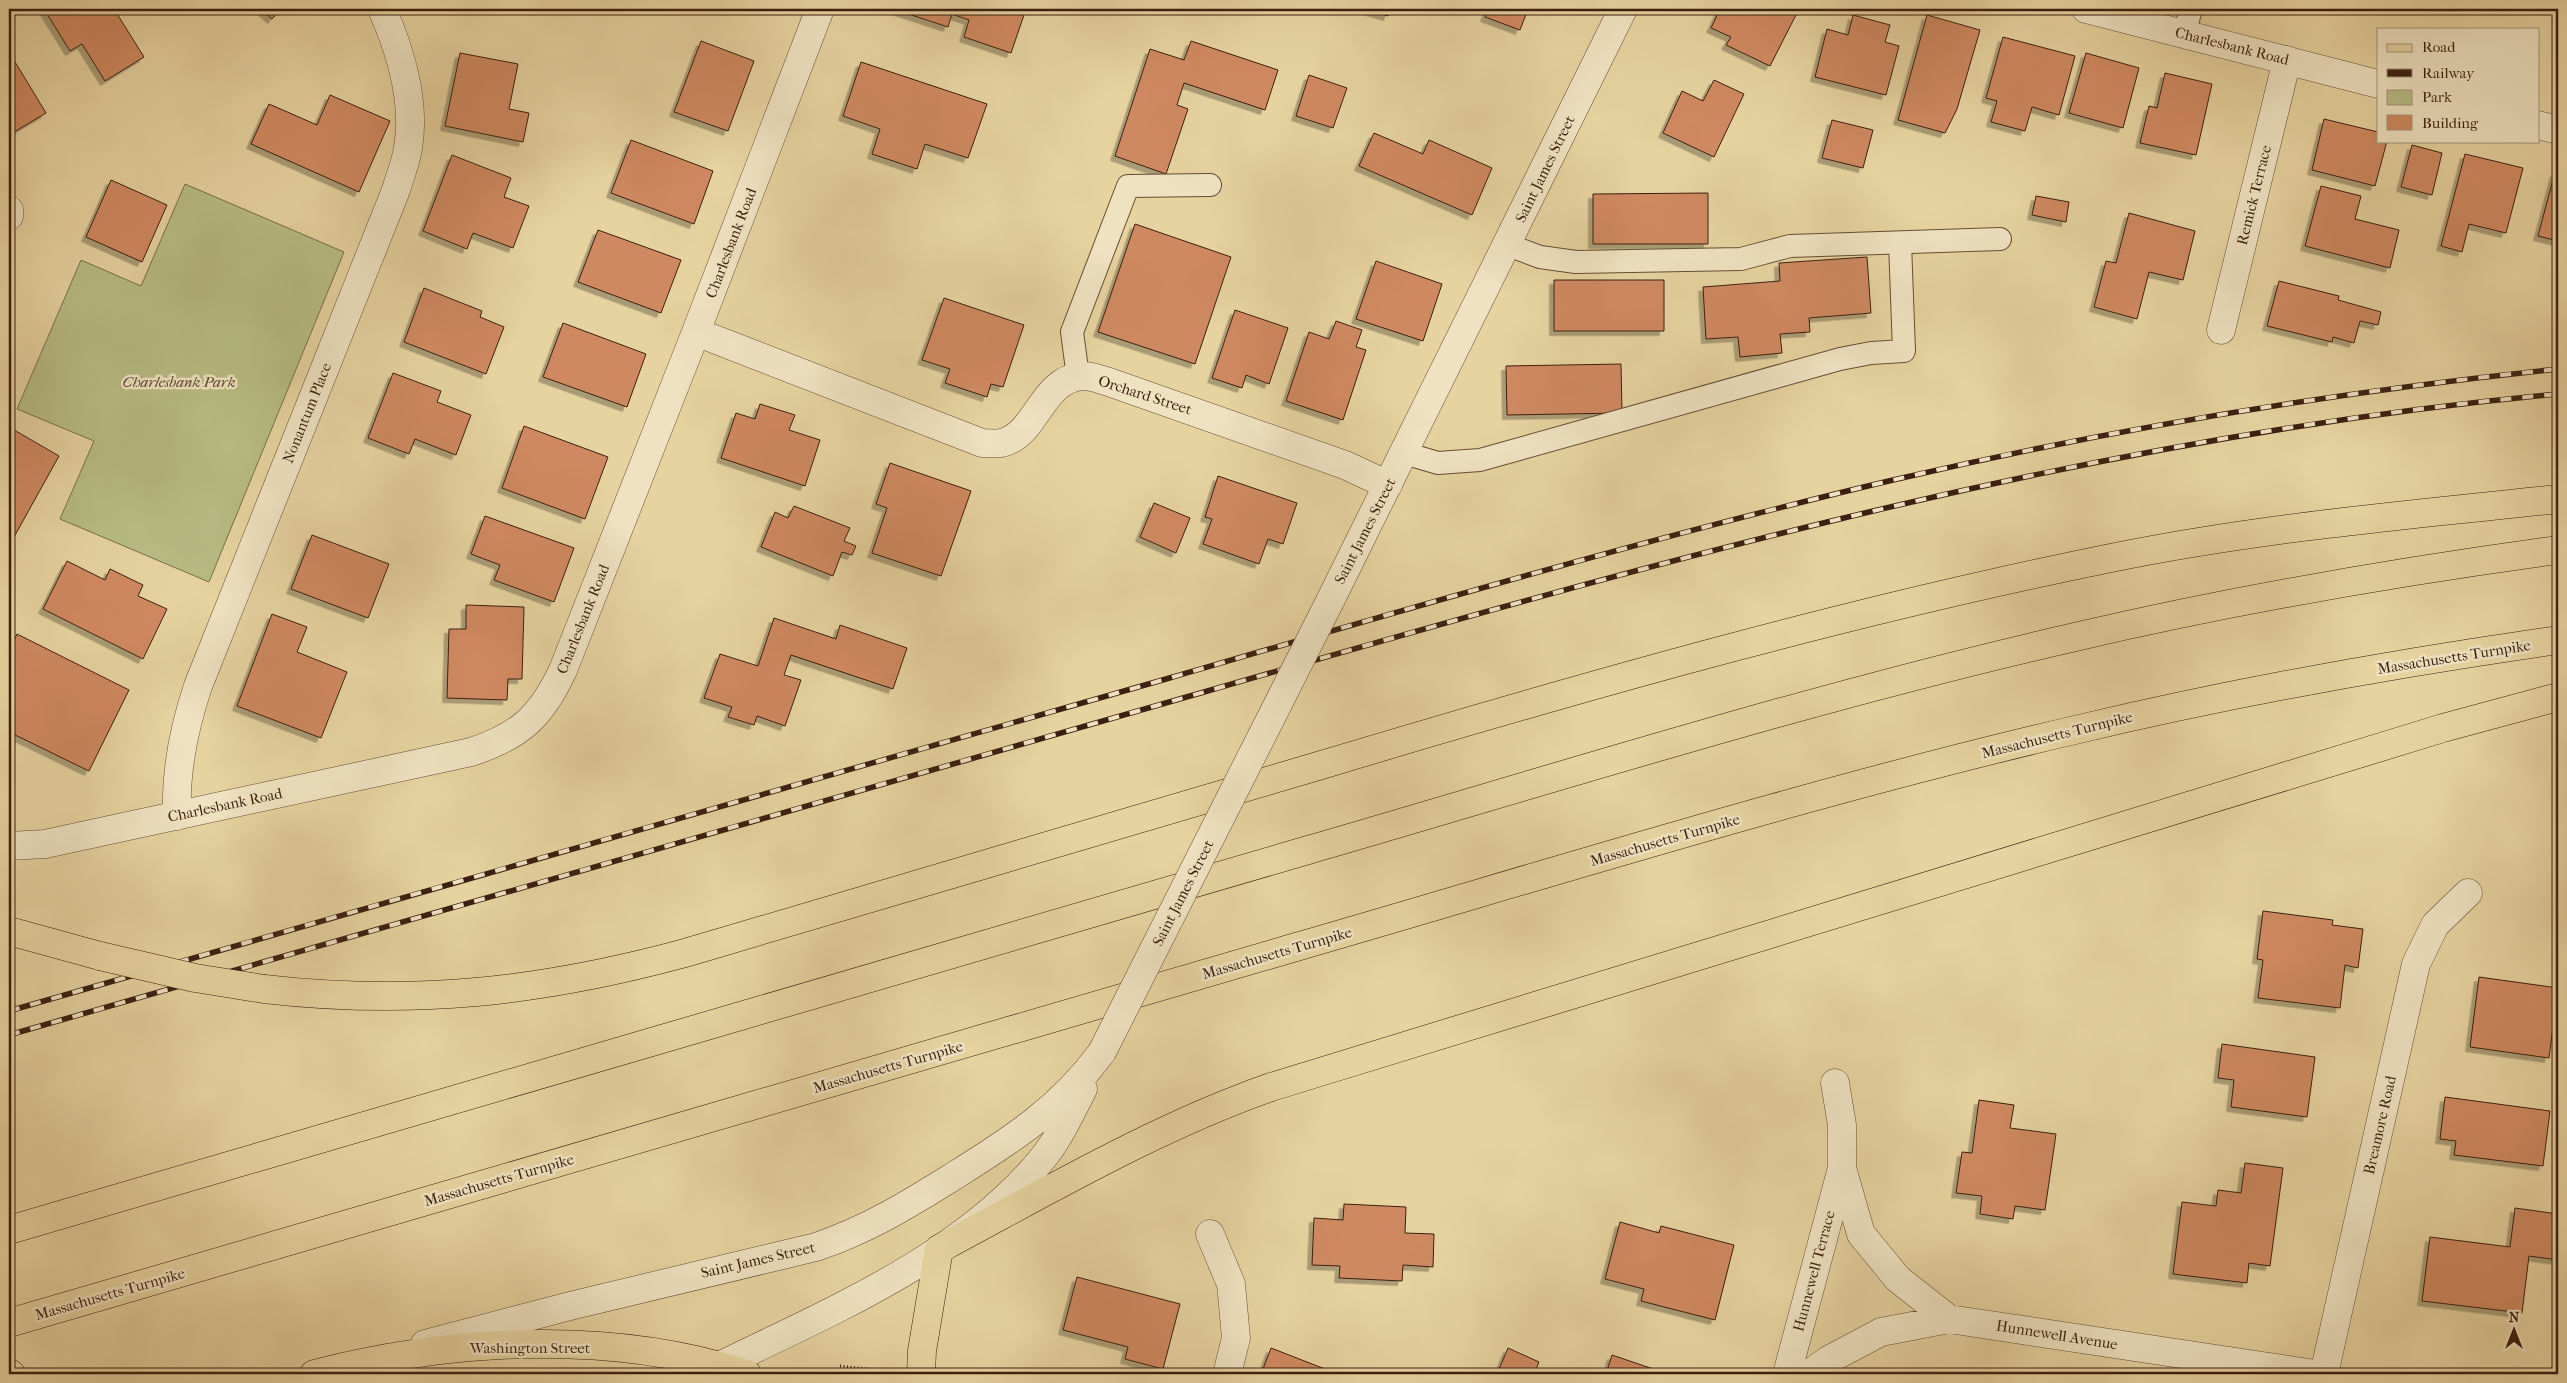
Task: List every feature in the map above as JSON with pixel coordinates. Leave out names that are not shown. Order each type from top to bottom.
[{"type":"main road","points":[[9,930],[100,956],[195,978],[264,989],[347,996],[424,997],[499,991],[612,972],[685,953],[1592,684],[1957,591],[2109,558],[2241,535],[2366,519],[2558,499]]},
{"type":"main road","points":[[9,1230],[1642,753],[1929,672],[2075,636],[2262,599],[2376,578],[2558,550]]},
{"type":"main road","name":"Massachusetts Turnpike","points":[[9,1323],[1655,842],[1915,770],[2071,731],[2219,699],[2438,659],[2558,640]]},
{"type":"main road","points":[[921,1374],[922,1350],[939,1249],[1145,1141],[1238,1098],[2433,731],[2558,697]]},
{"type":"main road","name":"Washington Street","points":[[314,1374],[360,1362],[466,1347],[553,1345],[636,1351],[711,1370],[747,1374]]},
{"type":"street","name":"Nonantum Place","points":[[176,816],[180,754],[184,732],[198,686],[396,190],[408,148],[409,105],[404,71],[382,9]]},
{"type":"street","name":"Charlesbank Road","points":[[9,846],[44,844],[471,752],[509,738],[536,716],[546,703],[563,670],[820,9]]},
{"type":"street","name":"Saint James Street","points":[[711,1370],[836,1308],[939,1249],[1000,1203],[1044,1157],[1063,1128],[1330,601],[1624,9]]},
{"type":"street","name":"Charlesbank Road","points":[[2086,9],[2188,22],[2287,60],[2377,84]]},
{"type":"street","name":"Remick Terrace","points":[[2221,330],[2287,60]]},
{"type":"street","points":[[2540,126],[2558,130]]},
{"type":"street","points":[[9,210],[9,216]]},
{"type":"street","name":"Orchard Street","points":[[696,332],[982,443],[1002,442],[1021,432],[1051,392],[1066,380],[1085,376],[1106,381],[1345,465],[1388,485]]},
{"type":"street","name":"Breamore Road","points":[[2324,1374],[2416,964],[2435,925],[2468,893]]},
{"type":"street","name":"Saint James Street","points":[[360,1362],[570,1306],[816,1247],[855,1234],[893,1214],[1021,1133],[1076,1086],[1102,1052]]},
{"type":"street","name":"Hunnewell Terrace","points":[[1787,1374],[1842,1168],[1842,1125],[1835,1082]]},
{"type":"street","name":"Hunnewell Terrace","points":[[1842,1168],[1861,1234],[1898,1279],[1949,1319]]},
{"type":"street","points":[[1210,1234],[1231,1284],[1236,1338],[1227,1374]]},
{"type":"street","name":"Hunnewell Avenue","points":[[1809,1374],[1830,1359],[1881,1332],[1949,1319],[2315,1374]]},
{"type":"lane","points":[[1078,377],[1072,332],[1128,186],[1210,185]]},
{"type":"lane","points":[[1508,245],[1540,257],[1576,262],[1741,259],[1790,246],[2000,239]]},
{"type":"lane","points":[[1404,453],[1438,463],[1480,460],[1840,359],[1904,351],[1900,243]]},
{"type":"path","points":[[840,1366],[894,1371]]},
{"type":"green space","name":"Charlesbank Park","points":[[185,184],[344,252],[209,582],[60,519],[94,441],[17,409],[81,260],[141,286]]},
{"type":"building","points":[[44,9],[114,9],[144,57],[105,81],[82,44],[70,51]]},
{"type":"building","points":[[261,9],[281,9],[272,19]]},
{"type":"building","points":[[893,9],[1026,9],[1011,53],[964,37],[969,20],[952,14],[948,27]]},
{"type":"building","points":[[1364,9],[1390,9],[1388,16]]},
{"type":"building","points":[[1488,9],[1528,9],[1520,30],[1485,17]]},
{"type":"building","points":[[1720,9],[1799,9],[1770,66],[1726,45],[1731,37],[1711,28]]},
{"type":"building","points":[[1853,15],[1890,25],[1885,42],[1899,46],[1886,95],[1815,77],[1827,29],[1848,35]]},
{"type":"building","points":[[1927,15],[1980,30],[1957,109],[1945,133],[1898,120]]},
{"type":"building","points":[[2003,37],[2075,56],[2059,115],[2032,107],[2025,131],[1991,122],[1997,101],[1986,98]]},
{"type":"building","points":[[701,41],[754,61],[728,131],[674,112]]},
{"type":"building","points":[[1191,41],[1278,70],[1265,110],[1184,83],[1177,105],[1188,109],[1166,174],[1115,156],[1150,49],[1184,60]]},
{"type":"building","points":[[9,52],[46,113],[9,135]]},
{"type":"building","points":[[460,53],[518,64],[509,109],[529,113],[523,142],[445,126]]},
{"type":"building","points":[[2086,53],[2139,68],[2123,128],[2069,113]]},
{"type":"building","points":[[861,62],[987,104],[968,158],[925,144],[917,169],[872,154],[880,129],[843,116]]},
{"type":"building","points":[[2165,73],[2212,84],[2196,155],[2140,143],[2149,106],[2157,108]]},
{"type":"building","points":[[1309,75],[1347,88],[1333,128],[1296,116]]},
{"type":"building","points":[[1714,80],[1744,94],[1714,157],[1663,133],[1682,91],[1703,101]]},
{"type":"building","points":[[330,95],[390,121],[359,192],[251,144],[269,104],[317,125]]},
{"type":"building","points":[[2324,119],[2377,132],[2377,142],[2387,142],[2375,186],[2312,170]]},
{"type":"building","points":[[1832,120],[1873,130],[1863,168],[1822,158]]},
{"type":"building","points":[[1374,133],[1423,154],[1429,140],[1492,168],[1472,215],[1359,166]]},
{"type":"building","points":[[631,140],[713,171],[694,224],[611,193]]},
{"type":"building","points":[[2412,145],[2442,153],[2432,195],[2401,187]]},
{"type":"building","points":[[2465,154],[2523,168],[2506,233],[2469,224],[2462,252],[2441,246]]},
{"type":"building","points":[[452,155],[511,178],[504,197],[529,206],[513,248],[473,233],[467,249],[423,231]]},
{"type":"building","points":[[2555,172],[2558,173],[2558,241],[2538,236]]},
{"type":"building","points":[[111,180],[167,205],[142,262],[86,237]]},
{"type":"building","points":[[2321,186],[2361,196],[2355,219],[2399,230],[2390,268],[2305,246]]},
{"type":"building","points":[[1708,193],[1708,244],[1593,244],[1593,194]]},
{"type":"building","points":[[2036,196],[2069,202],[2066,222],[2032,215]]},
{"type":"building","points":[[2129,213],[2195,231],[2183,280],[2149,272],[2137,319],[2094,307],[2106,261],[2116,263]]},
{"type":"building","points":[[1135,224],[1231,257],[1195,364],[1098,332]]},
{"type":"building","points":[[598,230],[681,260],[661,313],[578,282]]},
{"type":"building","points":[[1867,257],[1871,313],[1809,318],[1810,332],[1780,334],[1782,353],[1740,357],[1738,337],[1706,339],[1703,287],[1780,281],[1779,263]]},
{"type":"building","points":[[1376,261],[1442,284],[1423,341],[1356,319]]},
{"type":"building","points":[[1554,280],[1664,280],[1664,331],[1554,331]]},
{"type":"building","points":[[2279,281],[2339,296],[2338,300],[2381,312],[2378,325],[2360,321],[2354,343],[2333,337],[2332,342],[2267,326]]},
{"type":"building","points":[[424,288],[482,311],[480,317],[504,327],[486,374],[404,342]]},
{"type":"building","points":[[944,298],[1024,325],[1003,387],[991,384],[987,397],[945,383],[950,369],[922,360]]},
{"type":"building","points":[[1235,310],[1288,328],[1269,384],[1246,375],[1242,388],[1212,378]]},
{"type":"building","points":[[1336,321],[1362,330],[1356,347],[1366,350],[1343,420],[1286,401],[1309,332],[1329,339]]},
{"type":"building","points":[[563,323],[646,354],[627,407],[543,377]]},
{"type":"building","points":[[1621,364],[1622,413],[1507,415],[1506,366]]},
{"type":"building","points":[[393,373],[441,391],[437,402],[471,415],[456,455],[415,439],[409,454],[368,438]]},
{"type":"building","points":[[760,404],[795,415],[789,430],[820,440],[805,486],[721,458],[736,413],[755,419]]},
{"type":"building","points":[[524,426],[608,457],[585,519],[502,488]]},
{"type":"building","points":[[9,427],[59,456],[9,546]]},
{"type":"building","points":[[890,463],[971,491],[941,576],[872,553],[887,508],[876,504]]},
{"type":"building","points":[[1218,476],[1297,503],[1283,544],[1268,539],[1259,564],[1203,544],[1212,519],[1205,517]]},
{"type":"building","points":[[1154,503],[1190,518],[1176,553],[1140,537]]},
{"type":"building","points":[[794,506],[850,528],[844,541],[856,546],[852,555],[842,552],[833,576],[761,547],[775,512],[788,518]]},
{"type":"building","points":[[485,516],[574,548],[554,602],[494,580],[500,565],[471,554]]},
{"type":"building","points":[[312,535],[389,564],[368,618],[291,589]]},
{"type":"building","points":[[67,561],[105,580],[110,569],[143,585],[138,596],[167,609],[143,659],[43,609]]},
{"type":"building","points":[[466,605],[524,607],[522,679],[508,679],[507,700],[447,698],[449,629],[466,629]]},
{"type":"building","points":[[272,614],[307,627],[297,652],[347,672],[321,738],[237,706]]},
{"type":"building","points":[[774,618],[836,639],[840,625],[907,648],[893,689],[791,655],[784,675],[801,680],[785,726],[757,716],[754,725],[728,717],[732,707],[704,698],[720,654],[758,666]]},
{"type":"building","points":[[17,634],[129,690],[89,771],[9,732],[9,652]]},
{"type":"building","points":[[2263,911],[2333,920],[2332,925],[2363,929],[2358,968],[2345,965],[2340,1008],[2258,998],[2263,960],[2257,959]]},
{"type":"building","points":[[2479,977],[2558,988],[2549,1058],[2470,1047]]},
{"type":"building","points":[[2222,1044],[2315,1057],[2307,1117],[2231,1107],[2234,1080],[2218,1078]]},
{"type":"building","points":[[2445,1097],[2550,1111],[2543,1166],[2454,1155],[2456,1141],[2440,1139]]},
{"type":"building","points":[[1979,1100],[2014,1105],[2010,1128],[2056,1134],[2045,1210],[2015,1206],[2013,1219],[1980,1214],[1982,1196],[1956,1193],[1962,1152],[1972,1153]]},
{"type":"building","points":[[2245,1163],[2283,1168],[2270,1266],[2249,1263],[2247,1283],[2173,1274],[2182,1202],[2216,1206],[2218,1190],[2241,1193]]},
{"type":"building","points":[[1344,1204],[1406,1207],[1405,1233],[1434,1234],[1433,1267],[1403,1265],[1402,1281],[1339,1278],[1340,1266],[1312,1265],[1314,1218],[1343,1220]]},
{"type":"building","points":[[2515,1208],[2558,1214],[2558,1260],[2529,1256],[2522,1313],[2422,1301],[2430,1237],[2510,1247]]},
{"type":"building","points":[[1620,1222],[1659,1233],[1661,1226],[1734,1245],[1715,1320],[1641,1301],[1644,1289],[1605,1279]]},
{"type":"building","points":[[1077,1277],[1180,1304],[1163,1369],[1125,1359],[1128,1347],[1063,1330]]},
{"type":"building","points":[[1271,1348],[1325,1369],[1323,1374],[1261,1374]]},
{"type":"building","points":[[1508,1348],[1539,1362],[1534,1374],[1497,1374]]},
{"type":"building","points":[[1612,1355],[1668,1374],[1606,1374]]},
{"type":"building","points":[[1053,1369],[1070,1374],[1051,1374]]},
{"type":"railway","points":[[9,1011],[1437,601],[1801,502],[2058,444],[2224,414],[2391,389],[2558,369]]},
{"type":"railway","points":[[9,1035],[1371,644],[1538,597],[1706,553],[1874,511],[2044,473],[2214,440],[2385,414],[2558,394]]}]
